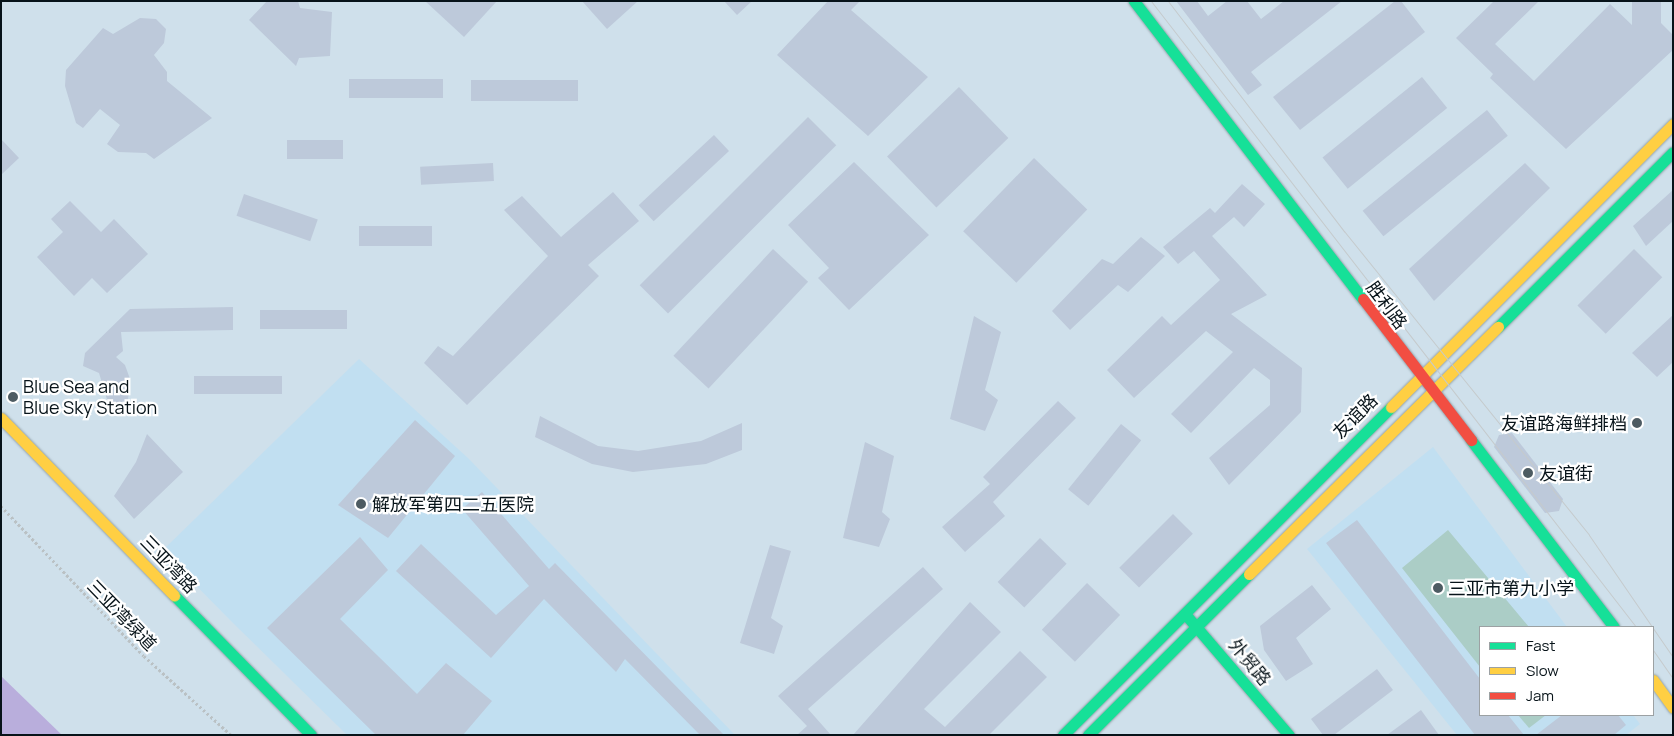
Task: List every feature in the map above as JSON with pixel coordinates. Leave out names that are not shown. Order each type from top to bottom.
[{"type":"main road","name":"胜利路","points":[[1134,1],[1419,376],[1613,626]]},
{"type":"main road","name":"友谊路","points":[[1063,735],[1419,376],[1673,124]]},
{"type":"main road","points":[[1088,735],[1434,394],[1673,152]]},
{"type":"main road","name":"三亚湾路","points":[[1,418],[311,735]]},
{"type":"main road","name":"外贸路","points":[[1183,613],[1197,626],[1289,735]]},
{"type":"main road","points":[[1654,681],[1673,708]]},
{"type":"path","name":"三亚湾绿道","points":[[1,506],[144,656],[231,735]]},
{"type":"shaded area","name":"解放军第四二五医院","points":[[359,359],[468,458],[735,735],[347,735],[232,622],[162,551]]},
{"type":"shaded area","name":"三亚市第九小学","points":[[1433,447],[1566,626],[1479,626],[1479,716],[1634,716],[1640,724],[1626,735],[1457,735],[1307,549]]},
{"type":"shaded area","points":[[1,676],[62,735],[1,735]]},
{"type":"green space","points":[[1448,530],[1528,626],[1479,626],[1479,666],[1402,568]]},
{"type":"green space","points":[[1519,716],[1545,716],[1529,728]]},
{"type":"building","points":[[267,1],[298,1],[300,8],[332,12],[330,56],[299,58],[296,66],[249,20]]},
{"type":"building","points":[[425,1],[497,1],[464,37]]},
{"type":"building","points":[[582,1],[638,1],[607,29]]},
{"type":"building","points":[[724,1],[752,1],[737,15]]},
{"type":"building","points":[[828,1],[860,1],[851,10],[928,77],[868,136],[777,55]]},
{"type":"building","points":[[1176,1],[1197,1],[1208,16],[1227,1],[1247,1],[1261,19],[1284,1],[1342,1],[1251,72],[1262,85],[1248,95]]},
{"type":"building","points":[[1395,1],[1401,1],[1425,32],[1300,130],[1273,97]]},
{"type":"building","points":[[1494,1],[1539,1],[1495,44],[1534,81],[1610,4],[1632,25],[1632,1],[1661,1],[1661,23],[1672,34],[1673,50],[1566,149],[1490,78],[1493,74],[1456,38]]},
{"type":"building","points":[[140,18],[156,19],[166,29],[164,43],[154,55],[167,72],[167,81],[212,118],[154,159],[146,153],[118,152],[107,144],[120,125],[100,109],[83,128],[76,123],[65,86],[66,70],[103,28],[113,34]]},
{"type":"building","points":[[1422,77],[1447,108],[1348,189],[1323,158]]},
{"type":"building","points":[[349,79],[443,79],[443,98],[349,98]]},
{"type":"building","points":[[471,80],[578,80],[578,101],[471,101]]},
{"type":"building","points":[[959,87],[1008,138],[936,208],[887,156]]},
{"type":"building","points":[[1487,110],[1508,136],[1383,236],[1363,211]]},
{"type":"building","points":[[808,117],[836,145],[668,314],[640,285]]},
{"type":"building","points":[[714,135],[729,151],[654,221],[639,205]]},
{"type":"building","points":[[1,139],[19,158],[1,175]]},
{"type":"building","points":[[287,140],[343,140],[343,159],[287,159]]},
{"type":"building","points":[[1034,158],[1087,209],[1016,283],[963,231]]},
{"type":"building","points":[[854,162],[929,235],[849,310],[818,278],[829,268],[788,225]]},
{"type":"building","points":[[493,163],[494,181],[421,185],[420,167]]},
{"type":"building","points":[[1525,163],[1550,188],[1434,301],[1409,269]]},
{"type":"building","points":[[1242,184],[1265,204],[1244,227],[1234,217],[1212,236],[1267,295],[1231,314],[1302,368],[1301,412],[1229,485],[1209,458],[1270,405],[1270,380],[1254,368],[1191,433],[1171,414],[1233,352],[1206,331],[1134,398],[1107,370],[1162,316],[1171,325],[1220,280],[1194,251],[1178,264],[1163,247],[1210,208],[1215,213]]},
{"type":"building","points":[[1673,190],[1673,221],[1646,246],[1633,226]]},
{"type":"building","points":[[613,192],[639,221],[588,265],[599,276],[467,405],[424,363],[438,346],[453,356],[548,256],[504,210],[522,196],[561,237]]},
{"type":"building","points":[[244,194],[318,219],[310,241],[237,216]]},
{"type":"building","points":[[70,201],[101,232],[114,219],[148,254],[107,293],[92,278],[74,296],[37,257],[63,232],[51,219]]},
{"type":"building","points":[[359,226],[432,226],[432,246],[359,246]]},
{"type":"building","points":[[1141,237],[1165,256],[1128,292],[1118,285],[1070,330],[1052,311],[1102,259],[1113,264]]},
{"type":"building","points":[[773,249],[808,282],[709,389],[673,356]]},
{"type":"building","points":[[1634,249],[1662,277],[1606,334],[1577,306]]},
{"type":"building","points":[[233,307],[233,330],[121,332],[123,351],[116,357],[125,365],[130,379],[127,410],[109,406],[99,373],[83,366],[85,353],[130,309]]},
{"type":"building","points":[[260,310],[347,310],[347,329],[260,329]]},
{"type":"building","points":[[1673,315],[1673,362],[1657,377],[1632,353]]},
{"type":"building","points":[[974,316],[1001,332],[985,390],[998,400],[985,431],[950,419]]},
{"type":"building","points":[[194,376],[282,376],[282,394],[194,394]]},
{"type":"building","points":[[1058,401],[1076,418],[993,502],[1005,516],[965,552],[942,527],[990,484],[983,477]]},
{"type":"building","points":[[540,416],[598,446],[638,451],[701,441],[742,423],[742,450],[706,464],[633,472],[592,464],[535,437]]},
{"type":"building","points":[[415,420],[455,456],[388,538],[338,505]]},
{"type":"building","points":[[1121,424],[1141,440],[1088,506],[1068,489]]},
{"type":"building","name":"友谊街","points":[[1512,433],[1563,499],[1559,511],[1545,513],[1494,447],[1499,435]]},
{"type":"building","points":[[147,434],[183,472],[134,519],[114,496],[136,462]]},
{"type":"building","points":[[865,442],[894,456],[882,512],[890,519],[879,547],[843,538]]},
{"type":"building","points":[[482,492],[549,569],[555,563],[724,735],[700,735],[625,659],[616,672],[544,599],[491,658],[396,571],[421,544],[496,615],[529,586],[462,509]]},
{"type":"building","points":[[1173,514],[1193,534],[1139,588],[1119,568]]},
{"type":"building","points":[[1357,520],[1479,678],[1479,716],[1509,716],[1524,735],[1475,735],[1326,543]]},
{"type":"building","points":[[360,537],[388,570],[340,619],[417,694],[446,663],[492,701],[463,735],[376,735],[267,628]]},
{"type":"building","points":[[1040,538],[1067,564],[1024,608],[998,582]]},
{"type":"building","points":[[770,545],[791,551],[771,618],[783,626],[774,654],[740,643]]},
{"type":"building","points":[[923,567],[943,589],[808,709],[831,735],[797,735],[807,726],[778,696]]},
{"type":"building","points":[[1087,583],[1120,615],[1075,662],[1042,630]]},
{"type":"building","points":[[1312,585],[1331,609],[1296,638],[1313,664],[1286,681],[1264,650],[1260,626]]},
{"type":"building","points":[[970,602],[1001,632],[924,709],[945,727],[1020,651],[1047,677],[989,735],[853,735]]},
{"type":"building","points":[[1377,669],[1393,690],[1334,735],[1323,735],[1311,719]]},
{"type":"building","points":[[1421,710],[1439,735],[1387,735]]},
{"type":"building","points":[[1561,716],[1619,716],[1626,725],[1614,735],[1536,735]]},
{"type":"tram line","points":[[1151,1],[1635,626]]},
{"type":"tram line","points":[[1168,1],[1344,231],[1589,535],[1652,626]]},
{"type":"tram line","points":[[1654,629],[1673,657]]},
{"type":"tram line","points":[[1654,651],[1673,679]]},
{"type":"traffic: fast","points":[[1134,1],[1363,299]]},
{"type":"traffic: fast","points":[[1498,327],[1673,152]]},
{"type":"traffic: fast","points":[[1063,735],[1391,407]]},
{"type":"traffic: fast","points":[[1471,440],[1613,626]]},
{"type":"traffic: fast","points":[[1088,735],[1249,574]]},
{"type":"traffic: fast","points":[[174,595],[311,735]]},
{"type":"traffic: fast","points":[[1186,615],[1289,735]]},
{"type":"traffic: slow","points":[[1391,407],[1673,124]]},
{"type":"traffic: slow","points":[[1249,574],[1498,327]]},
{"type":"traffic: slow","points":[[1,418],[174,595]]},
{"type":"traffic: slow","points":[[1654,681],[1673,708]]},
{"type":"traffic: jam","points":[[1363,299],[1471,440]]},
{"type":"place","name":"Blue Sea and Blue Sky Station","points":[[13,397]]},
{"type":"place","name":"友谊路海鲜排档","points":[[1637,423]]},
{"type":"place","name":"友谊街","points":[[1528,473]]},
{"type":"place","name":"解放军第四二五医院","points":[[361,504]]},
{"type":"place","name":"三亚市第九小学","points":[[1438,588]]}]
